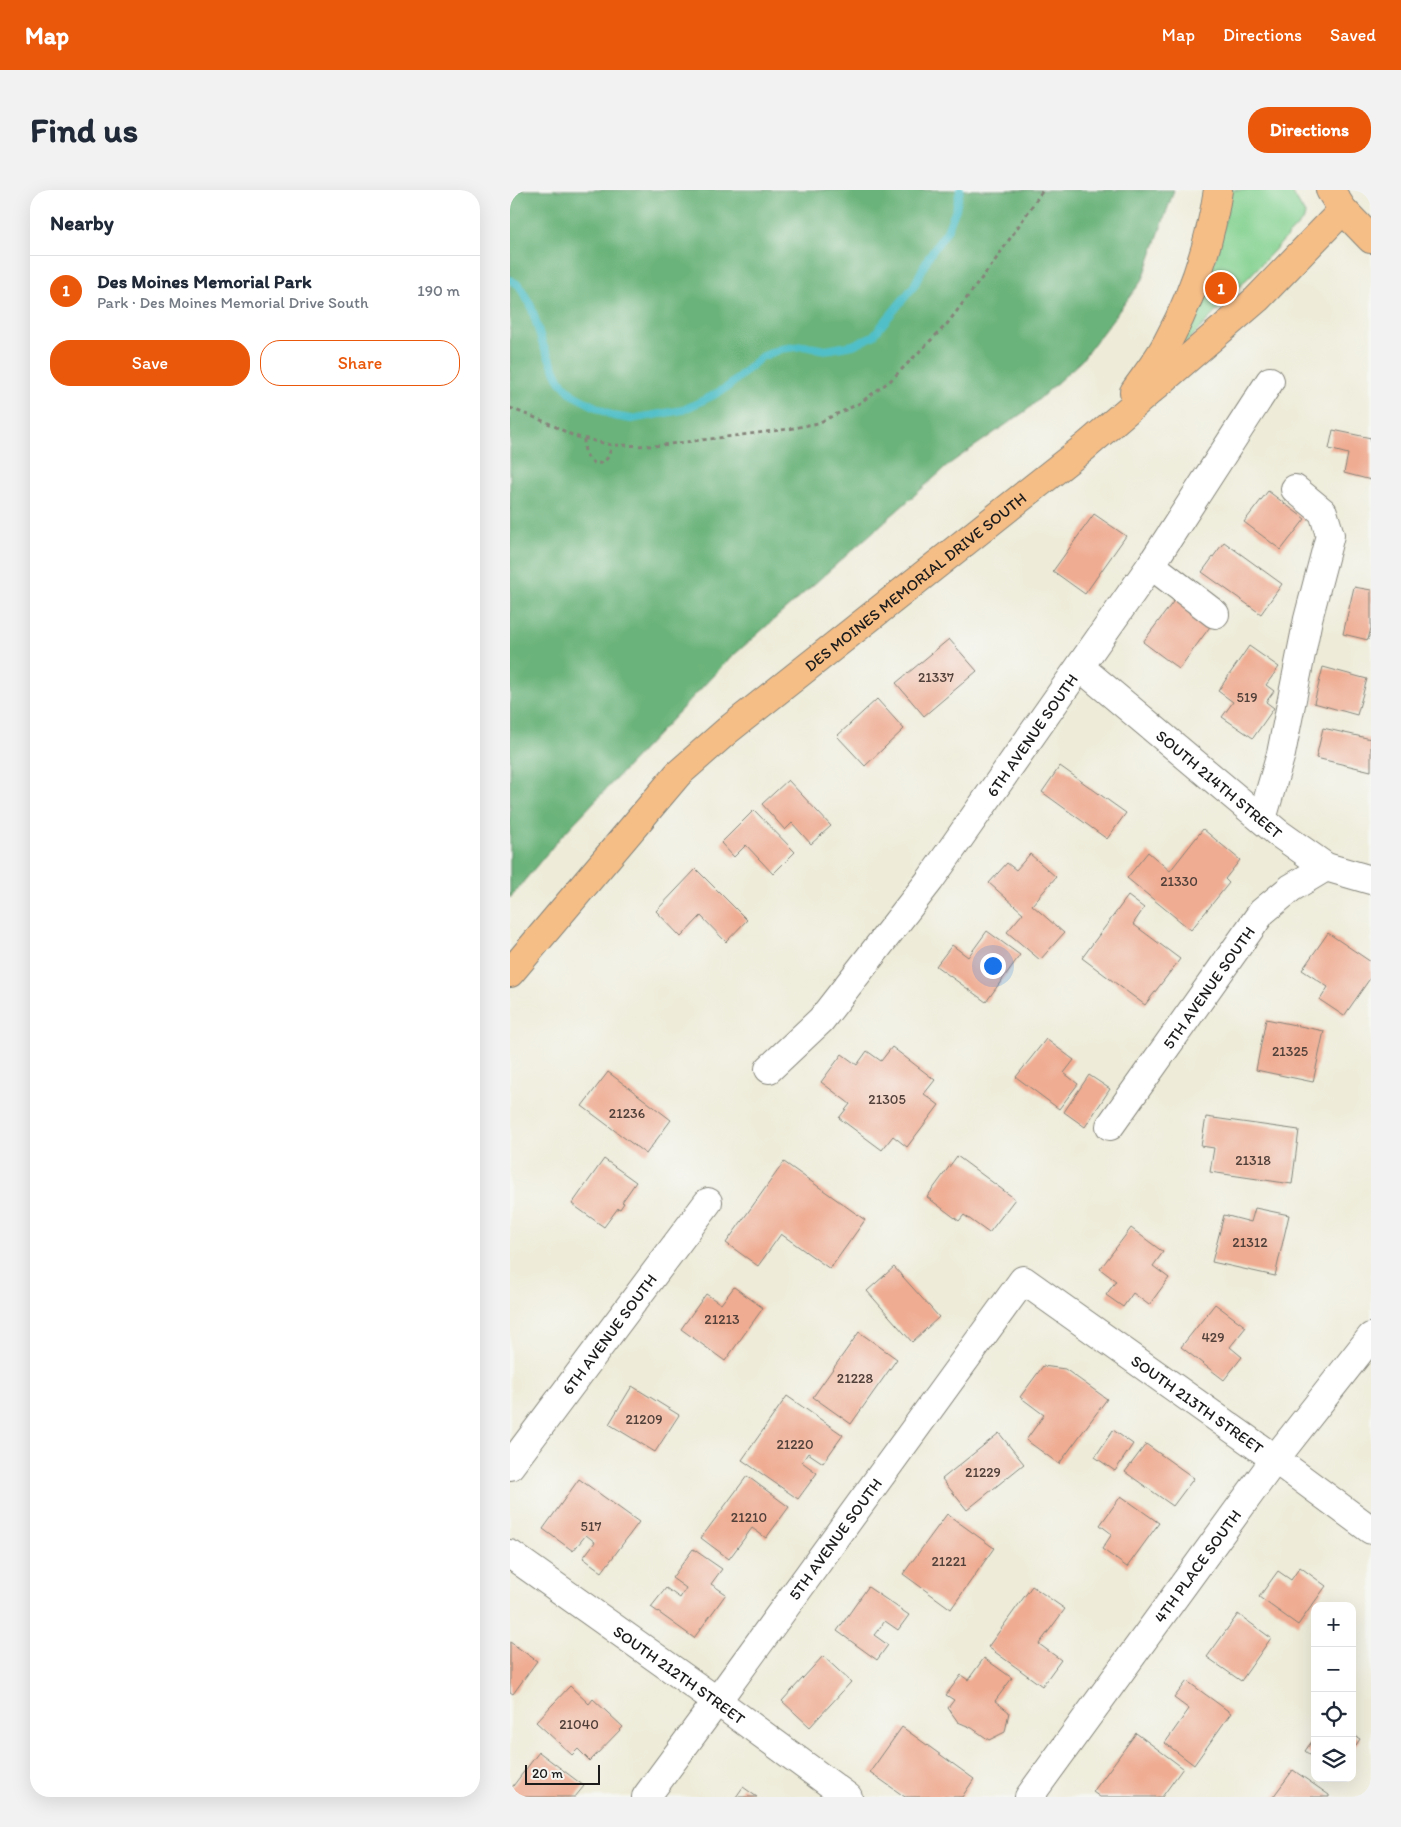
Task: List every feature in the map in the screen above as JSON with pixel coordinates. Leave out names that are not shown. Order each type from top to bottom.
[{"type":"main road","points":[[1085,448],[1134,392],[1168,342],[1191,292],[1214,218],[1218,190]]},
{"type":"main road","points":[[1336,200],[1371,240]]},
{"type":"main road","name":"DES MOINES MEMORIAL DRIVE SOUTH","points":[[510,973],[678,774],[728,730],[1085,448],[1257,299],[1336,200]]},
{"type":"street","name":"6TH AVENUE SOUTH","points":[[769,1069],[821,1020],[930,880],[1150,565],[1270,381]]},
{"type":"street","points":[[1262,820],[1281,754],[1308,619],[1330,535],[1323,512],[1295,488]]},
{"type":"street","points":[[1150,565],[1215,614]]},
{"type":"street","name":"SOUTH 214TH STREET","points":[[1080,667],[1262,820],[1326,867],[1371,880]]},
{"type":"street","name":"5TH AVENUE SOUTH","points":[[1110,1126],[1262,912],[1292,888],[1326,867]]},
{"type":"street","name":"6TH AVENUE SOUTH","points":[[510,1466],[708,1202]]},
{"type":"street","name":"5TH AVENUE SOUTH","points":[[646,1797],[1023,1280]]},
{"type":"street","name":"SOUTH 213TH STREET","points":[[1023,1280],[1275,1459],[1371,1530]]},
{"type":"street","name":"4TH PLACE SOUTH","points":[[1029,1797],[1275,1459],[1371,1337]]},
{"type":"street","name":"SOUTH 212TH STREET","points":[[510,1554],[848,1797]]},
{"type":"path","points":[[510,408],[546,422],[574,436],[611,445],[654,446],[789,429],[818,422],[860,403],[890,380],[947,324],[994,262],[1043,190]]},
{"type":"path","points":[[584,439],[584,452],[588,459],[595,464],[602,463],[607,459],[610,454],[611,445]]},
{"type":"green space","points":[[510,190],[1174,190],[1143,279],[1081,361],[1027,410],[952,462],[726,662],[559,839],[510,898]]},
{"type":"green space","points":[[1232,190],[1291,190],[1305,214],[1304,219],[1170,360],[1217,254]]},
{"type":"building","points":[[1333,430],[1371,438],[1371,480],[1344,473],[1348,454],[1329,449]]},
{"type":"building","points":[[1268,491],[1305,519],[1281,550],[1244,522]]},
{"type":"building","points":[[1094,514],[1126,536],[1085,594],[1053,571]]},
{"type":"building","points":[[1224,542],[1282,584],[1261,614],[1202,572]]},
{"type":"building","points":[[1354,587],[1371,590],[1371,628],[1368,640],[1343,634]]},
{"type":"building","points":[[1176,598],[1212,624],[1179,669],[1143,642]]},
{"type":"building","points":[[949,639],[977,671],[924,716],[896,683]]},
{"type":"building","points":[[1249,646],[1279,667],[1266,685],[1274,691],[1266,702],[1274,708],[1253,738],[1222,717],[1233,702],[1218,691]]},
{"type":"building","points":[[1323,667],[1367,679],[1357,715],[1314,703]]},
{"type":"building","points":[[877,699],[904,729],[865,766],[837,736]]},
{"type":"building","points":[[1323,728],[1371,739],[1371,771],[1316,758]]},
{"type":"building","points":[[1060,766],[1126,813],[1107,839],[1042,792]]},
{"type":"building","points":[[788,780],[831,826],[811,844],[792,823],[785,830],[762,804]]},
{"type":"building","points":[[754,810],[795,852],[773,874],[746,845],[734,857],[721,843]]},
{"type":"building","points":[[1203,829],[1240,860],[1225,879],[1229,883],[1191,930],[1127,878],[1148,852],[1170,871]]},
{"type":"building","points":[[1030,854],[1056,877],[1032,905],[1064,933],[1040,960],[1007,932],[1023,913],[989,883],[1007,863],[1016,870]]},
{"type":"building","points":[[696,869],[747,920],[726,942],[701,916],[681,937],[656,911]]},
{"type":"building","points":[[1128,896],[1144,908],[1133,924],[1180,959],[1145,1005],[1082,958]]},
{"type":"building","points":[[987,931],[1020,955],[986,1002],[936,966],[952,945],[968,957]]},
{"type":"building","points":[[1328,933],[1371,962],[1371,977],[1344,1016],[1320,1000],[1328,987],[1302,970]]},
{"type":"building","points":[[1266,1019],[1324,1031],[1313,1082],[1256,1070]]},
{"type":"building","points":[[1046,1039],[1074,1060],[1064,1073],[1078,1084],[1059,1109],[1016,1077]]},
{"type":"building","points":[[892,1047],[935,1080],[924,1094],[939,1105],[907,1147],[893,1136],[882,1150],[839,1118],[850,1104],[821,1082],[842,1054],[857,1065],[867,1051],[881,1061]]},
{"type":"building","points":[[608,1072],[671,1120],[646,1154],[582,1106]]},
{"type":"building","points":[[1089,1075],[1110,1089],[1085,1127],[1064,1112]]},
{"type":"building","points":[[1206,1117],[1299,1130],[1292,1184],[1210,1172],[1214,1148],[1201,1146]]},
{"type":"building","points":[[957,1156],[1015,1199],[989,1233],[964,1215],[959,1221],[927,1197]]},
{"type":"building","points":[[604,1159],[636,1182],[622,1202],[624,1203],[620,1209],[618,1208],[604,1227],[572,1204]]},
{"type":"building","points":[[784,1162],[865,1220],[830,1269],[781,1234],[758,1266],[726,1243]]},
{"type":"building","points":[[1255,1208],[1289,1215],[1275,1276],[1212,1262],[1224,1215],[1251,1222]]},
{"type":"building","points":[[1131,1228],[1163,1252],[1153,1266],[1169,1278],[1149,1305],[1133,1293],[1123,1307],[1106,1295],[1116,1281],[1100,1269]]},
{"type":"building","points":[[894,1267],[939,1317],[912,1342],[867,1291]]},
{"type":"building","points":[[734,1287],[763,1308],[725,1361],[681,1329],[706,1294],[721,1304]]},
{"type":"building","points":[[1215,1304],[1246,1327],[1230,1347],[1242,1357],[1224,1380],[1181,1347]]},
{"type":"building","points":[[859,1332],[897,1359],[851,1424],[813,1397]]},
{"type":"building","points":[[1043,1366],[1065,1369],[1107,1399],[1059,1464],[1026,1440],[1044,1415],[1020,1397]]},
{"type":"building","points":[[632,1386],[679,1415],[655,1452],[609,1424]]},
{"type":"building","points":[[787,1396],[843,1435],[823,1463],[808,1453],[802,1462],[817,1473],[798,1499],[742,1460]]},
{"type":"building","points":[[1113,1430],[1133,1444],[1115,1471],[1095,1457]]},
{"type":"building","points":[[999,1433],[1024,1464],[967,1510],[942,1479]]},
{"type":"building","points":[[1146,1444],[1194,1478],[1173,1506],[1125,1472]]},
{"type":"building","points":[[747,1476],[789,1507],[766,1538],[752,1528],[729,1559],[701,1538]]},
{"type":"building","points":[[579,1479],[639,1522],[602,1572],[583,1558],[595,1542],[586,1535],[573,1551],[543,1529]]},
{"type":"building","points":[[1121,1496],[1159,1523],[1127,1567],[1102,1549],[1112,1534],[1100,1525]]},
{"type":"building","points":[[947,1514],[994,1548],[951,1609],[903,1574]]},
{"type":"building","points":[[693,1549],[722,1569],[711,1584],[726,1594],[694,1638],[651,1607],[666,1588],[680,1598],[686,1588],[672,1578]]},
{"type":"building","points":[[1300,1567],[1326,1586],[1315,1602],[1311,1602],[1311,1607],[1298,1625],[1259,1597],[1278,1571],[1291,1580]]},
{"type":"building","points":[[1032,1586],[1065,1609],[1039,1644],[1061,1660],[1042,1686],[988,1647]]},
{"type":"building","points":[[868,1587],[909,1615],[898,1630],[885,1621],[874,1635],[888,1645],[877,1660],[837,1631]]},
{"type":"building","points":[[1238,1614],[1271,1638],[1241,1681],[1207,1657]]},
{"type":"building","points":[[510,1642],[537,1661],[513,1694],[510,1692]]},
{"type":"building","points":[[823,1656],[851,1682],[810,1727],[782,1701]]},
{"type":"building","points":[[984,1658],[1012,1678],[995,1701],[1009,1712],[1005,1732],[989,1740],[972,1728],[958,1722],[948,1708],[954,1700],[946,1695],[961,1675],[968,1680]]},
{"type":"building","points":[[1187,1681],[1231,1713],[1194,1765],[1165,1743],[1189,1709],[1174,1698]]},
{"type":"building","points":[[570,1686],[589,1704],[593,1699],[623,1727],[590,1761],[578,1749],[572,1755],[536,1722]]},
{"type":"building","points":[[902,1727],[974,1779],[962,1797],[905,1797],[870,1772]]},
{"type":"building","points":[[1136,1733],[1183,1768],[1162,1797],[1100,1797],[1093,1792]]},
{"type":"building","points":[[1356,1736],[1360,1739],[1356,1745]]},
{"type":"building","points":[[1311,1743],[1311,1756],[1305,1751]]},
{"type":"building","points":[[539,1752],[584,1786],[575,1797],[510,1797],[510,1790]]},
{"type":"building","points":[[1293,1770],[1329,1795],[1329,1797],[1273,1797]]},
{"type":"building","points":[[743,1787],[757,1797],[736,1797]]},
{"type":"waterway","points":[[510,280],[519,285],[531,306],[543,345],[560,381],[573,395],[613,416],[631,419],[683,410],[729,386],[761,357],[781,349],[803,346],[826,350],[853,345],[873,336],[914,286],[929,256],[947,231],[956,209],[960,190]]},
{"type":"place","name":"Des Moines Memorial Park","points":[[1221,288]]}]
